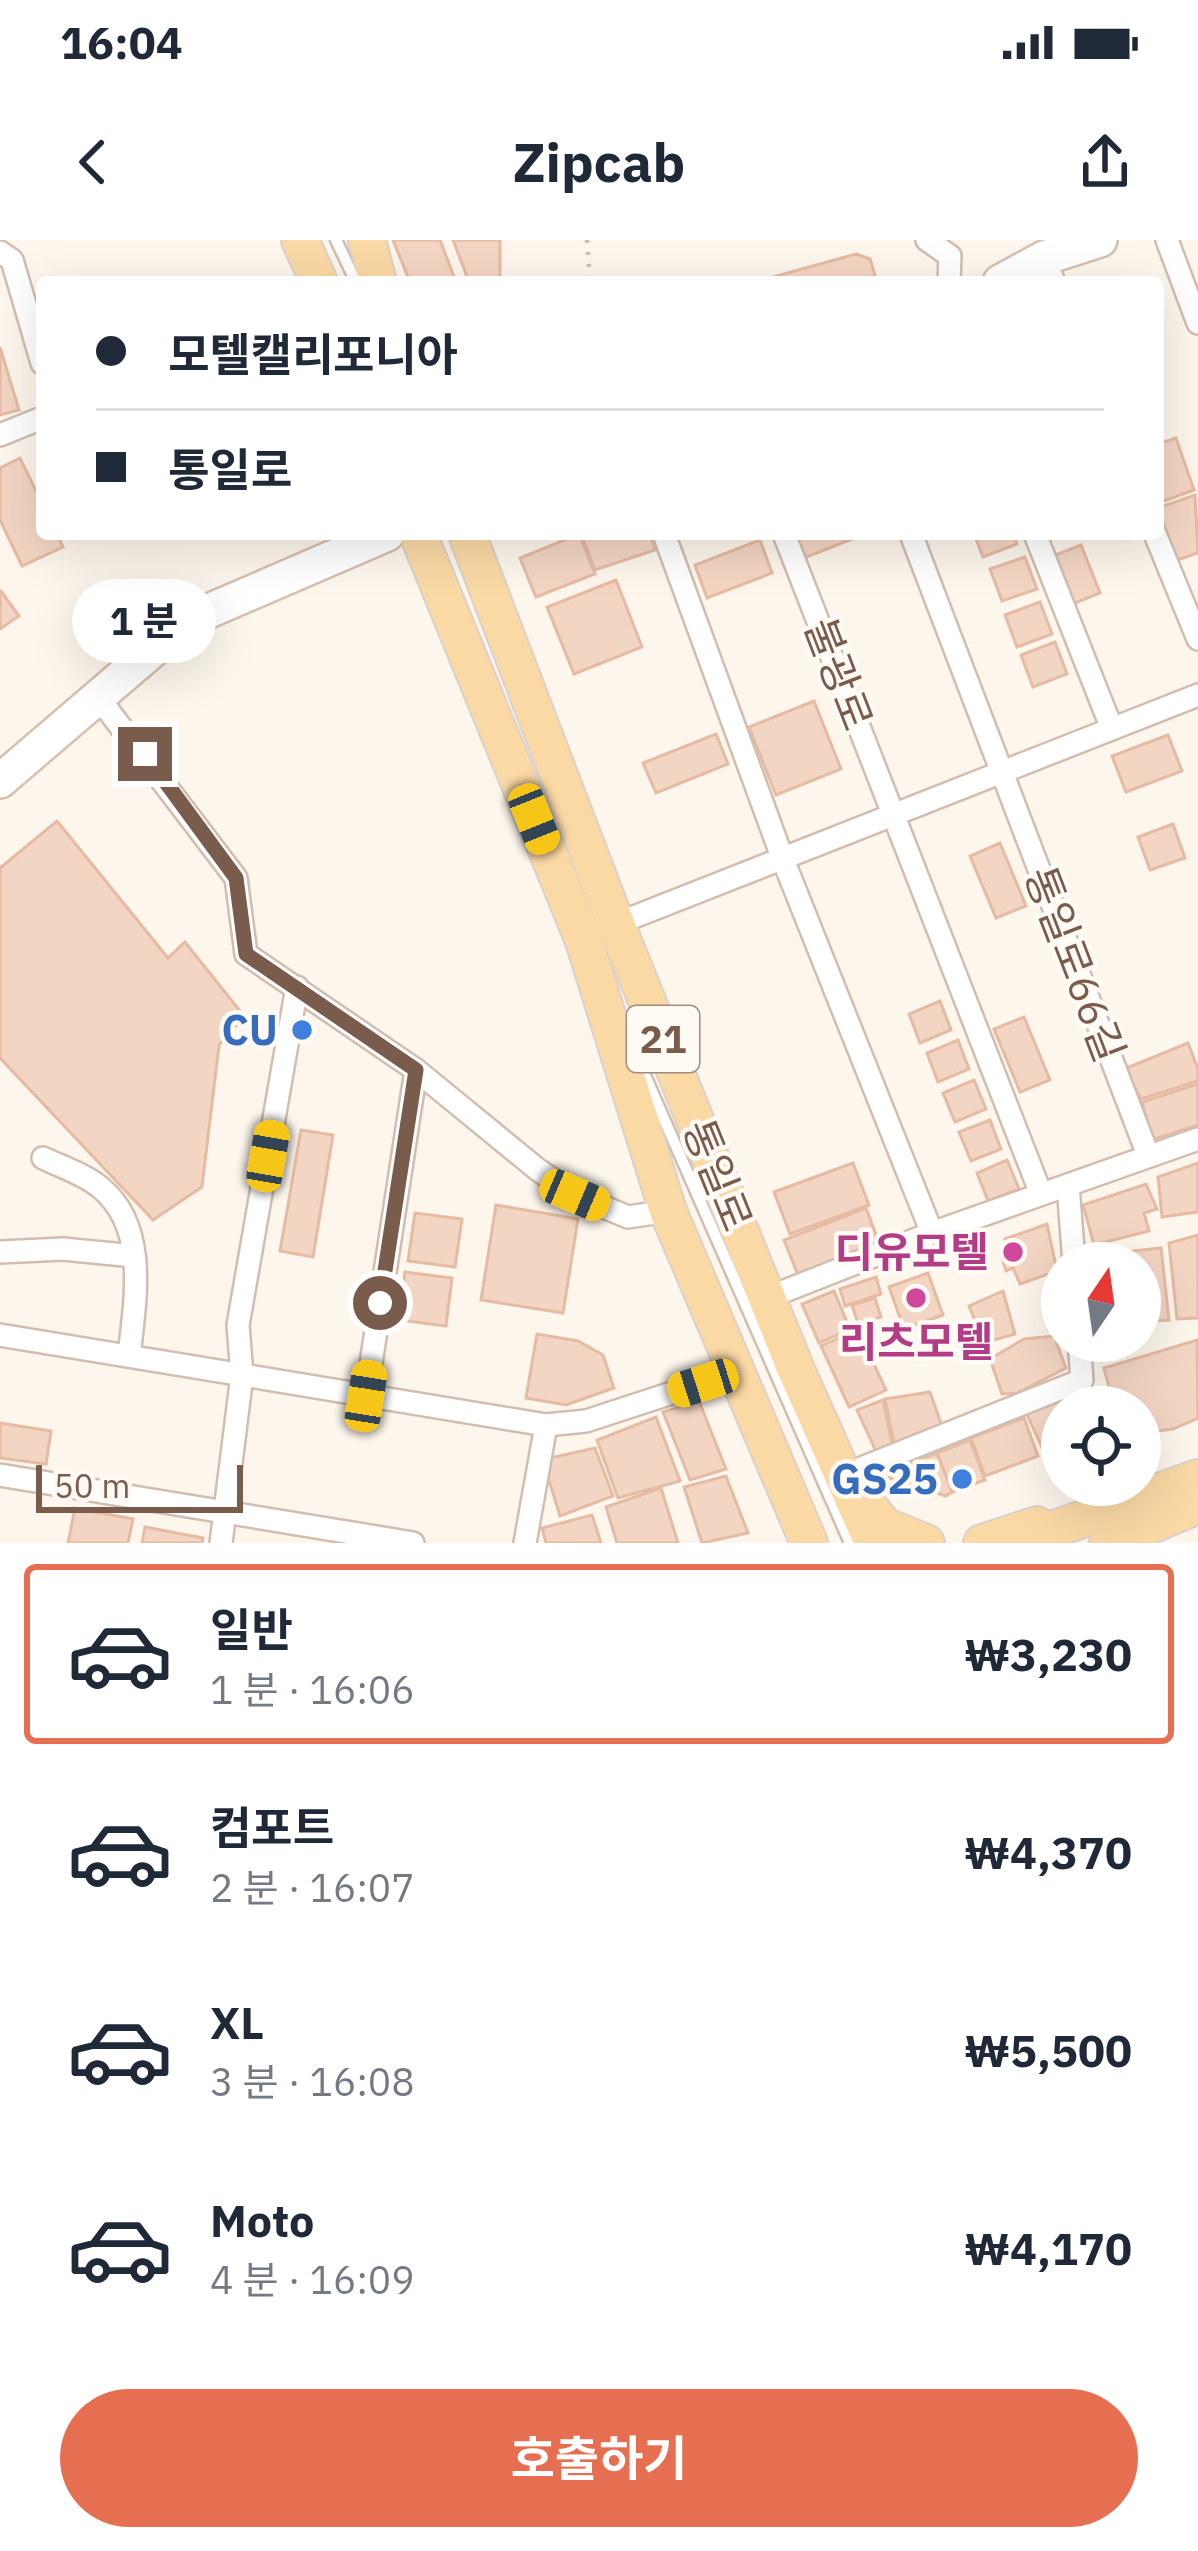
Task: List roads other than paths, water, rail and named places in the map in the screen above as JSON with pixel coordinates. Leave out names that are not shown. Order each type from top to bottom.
[{"type":"main road","points":[[300,240],[316,276]]},
{"type":"main road","points":[[367,240],[377,276]]},
{"type":"main road","points":[[1049,270],[1100,240]]},
{"type":"main road","points":[[0,781],[188,620],[373,540]]},
{"type":"main road","name":"통일로","points":[[421,540],[767,1298],[873,1543]]},
{"type":"main road","name":"통일로","points":[[469,540],[600,932],[668,1211],[809,1543]]},
{"type":"main road","points":[[844,1475],[884,1526],[926,1543]]},
{"type":"main road","points":[[1015,1543],[1198,1478]]},
{"type":"main road","points":[[1108,1543],[1198,1505]]},
{"type":"main road","points":[[982,1543],[1030,1526],[1076,1521]]},
{"type":"street","points":[[927,240],[950,256],[949,276]]},
{"type":"street","points":[[1167,240],[1198,323]]},
{"type":"street","points":[[0,252],[12,260],[36,342]]},
{"type":"street","points":[[0,435],[36,420]]},
{"type":"street","points":[[666,540],[782,857],[932,1233]]},
{"type":"street","name":"불광로","points":[[786,540],[894,814]]},
{"type":"street","points":[[913,540],[1002,772]]},
{"type":"street","points":[[1037,540],[1112,729]]},
{"type":"street","points":[[1158,540],[1198,640]]},
{"type":"street","points":[[600,932],[1198,694]]},
{"type":"street","name":"통일로","points":[[98,697],[236,878],[246,954],[416,1070],[575,1195],[628,1217],[668,1211]]},
{"type":"street","name":"통일로66길","points":[[1002,772],[1148,1155]]},
{"type":"street","points":[[894,814],[1042,1194]]},
{"type":"street","points":[[221,1543],[242,1376],[238,1325],[297,987]]},
{"type":"street","points":[[366,1396],[416,1070]]},
{"type":"street","points":[[767,1298],[932,1233],[1198,1139]]},
{"type":"street","points":[[43,1158],[99,1185],[125,1212],[134,1256],[129,1356]]},
{"type":"street","points":[[1068,1185],[1072,1242]]},
{"type":"street","points":[[0,1252],[63,1249],[134,1256]]},
{"type":"street","points":[[0,1335],[546,1425],[586,1421],[734,1373]]},
{"type":"street","points":[[844,1475],[1082,1380],[1081,1362]]},
{"type":"street","points":[[525,1543],[546,1425]]},
{"type":"street","points":[[0,1475],[413,1543]]},
{"type":"lane","points":[[336,240],[353,276]]},
{"type":"lane","points":[[600,932],[850,1543]]},
{"type":"place","name":"CU","points":[[302,1030]]},
{"type":"place","name":"디유모텔","points":[[1013,1252]]},
{"type":"place","name":"리츠모텔","points":[[916,1298]]},
{"type":"place","name":"GS25","points":[[962,1479]]}]
